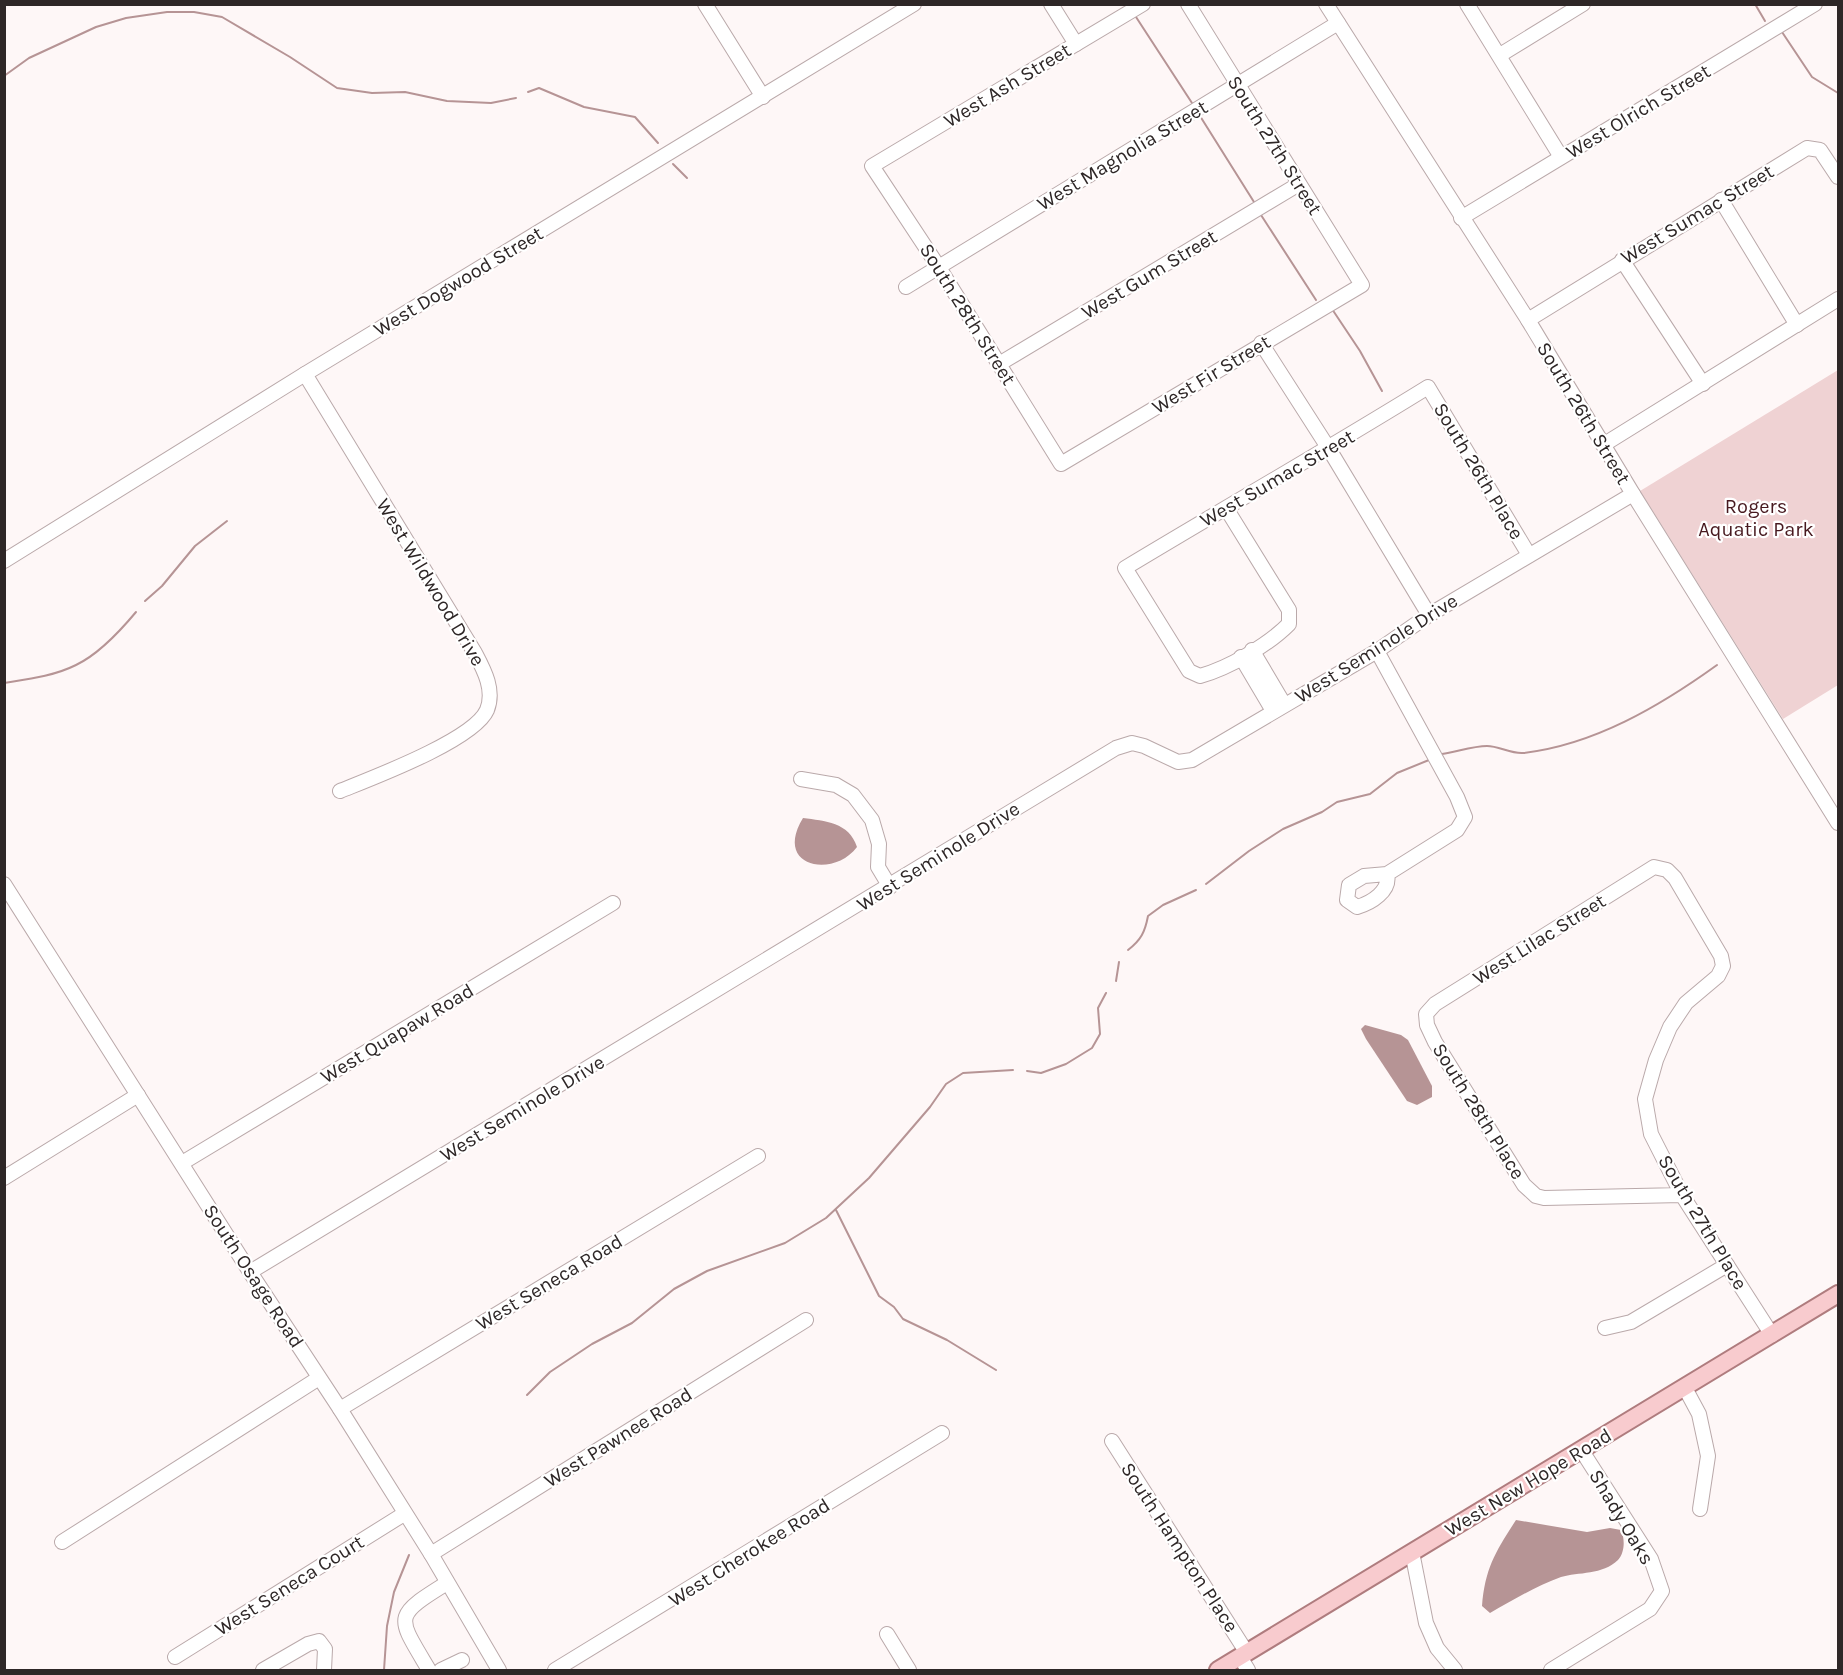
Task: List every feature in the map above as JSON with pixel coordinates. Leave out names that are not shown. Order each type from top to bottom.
[{"type":"main road","name":"West New Hope Road","points":[[1218,1671],[1245,1660],[1412,1552],[1839,1294]]},
{"type":"street","points":[[705,4],[763,97]]},
{"type":"street","name":"West Dogwood Street","points":[[4,561],[305,374],[914,4]]},
{"type":"street","points":[[1051,4],[1076,44]]},
{"type":"street","name":"West Ash Street","points":[[872,166],[1143,4]]},
{"type":"street","name":"South 27th Street","points":[[1188,4],[1362,285]]},
{"type":"street","name":"South 26th Street","points":[[1326,4],[1528,320],[1633,494],[1839,823]]},
{"type":"street","points":[[1467,4],[1561,157]]},
{"type":"street","points":[[1500,55],[1583,4]]},
{"type":"street","name":"West Olrich Street","points":[[1461,218],[1815,4]]},
{"type":"street","name":"West Magnolia Street","points":[[906,287],[1338,23]]},
{"type":"street","name":"West Sumac Street","points":[[1528,320],[1807,148],[1820,150],[1839,177]]},
{"type":"street","name":"South 28th Street","points":[[872,166],[938,266],[1061,464]]},
{"type":"street","name":"West Gum Street","points":[[999,364],[1299,184]]},
{"type":"street","points":[[1721,200],[1797,325]]},
{"type":"street","points":[[1622,260],[1703,384]]},
{"type":"street","name":"West Fir Street","points":[[1061,464],[1362,285]]},
{"type":"street","points":[[1603,445],[1839,299]]},
{"type":"street","points":[[1262,343],[1429,615]]},
{"type":"street","name":"West Wildwood Drive","points":[[305,374],[475,653],[490,688],[488,708],[482,719],[464,732],[402,766],[340,791]]},
{"type":"street","name":"West Sumac Street","points":[[1247,654],[1217,671],[1200,676],[1189,670],[1125,568],[1329,449],[1428,387]]},
{"type":"street","name":"South 26th Place","points":[[1428,387],[1529,555]]},
{"type":"street","name":"West Seminole Drive","points":[[250,1272],[890,887],[1116,748],[1132,743],[1144,746],[1178,762],[1192,760],[1377,651],[1429,615],[1633,494]]},
{"type":"street","points":[[1226,508],[1289,610],[1289,624],[1278,635],[1247,654],[1279,708]]},
{"type":"street","points":[[1377,651],[1456,796],[1465,817],[1457,830],[1387,874]]},
{"type":"street","points":[[801,779],[836,785],[853,795],[872,820],[879,844],[878,867],[890,887]]},
{"type":"street","name":"West Lilac Street","points":[[1426,1014],[1435,1004],[1654,867]]},
{"type":"street","name":"South 27th Place","points":[[1654,867],[1667,870],[1675,878],[1721,956],[1723,966],[1718,976],[1686,1003],[1670,1027],[1656,1060],[1645,1099],[1651,1134],[1682,1196],[1772,1335]]},
{"type":"street","name":"South Osage Road","points":[[4,884],[250,1272],[340,1409],[431,1554],[499,1671]]},
{"type":"street","name":"West Quapaw Road","points":[[182,1163],[613,903]]},
{"type":"street","name":"South 28th Place","points":[[1426,1014],[1427,1025],[1435,1042],[1524,1185],[1536,1196],[1544,1198],[1682,1196]]},
{"type":"street","points":[[4,1178],[138,1095]]},
{"type":"street","name":"West Seneca Road","points":[[340,1409],[758,1156]]},
{"type":"street","points":[[1605,1328],[1631,1322],[1727,1264]]},
{"type":"street","name":"West Pawnee Road","points":[[431,1554],[806,1320]]},
{"type":"street","points":[[62,1542],[319,1378]]},
{"type":"street","points":[[1685,1388],[1699,1414],[1708,1456],[1700,1509]]},
{"type":"street","name":"West Cherokee Road","points":[[555,1671],[942,1433]]},
{"type":"street","name":"South Hampton Place","points":[[1112,1441],[1245,1660]]},
{"type":"street","name":"Shady Oaks","points":[[1551,1671],[1650,1609],[1662,1591],[1651,1559],[1582,1451]]},
{"type":"street","name":"West Seneca Court","points":[[175,1656],[404,1514]]},
{"type":"street","points":[[1412,1552],[1426,1623],[1437,1648],[1455,1671]]},
{"type":"street","points":[[429,1671],[404,1626],[404,1616],[409,1608],[447,1582]]},
{"type":"street","points":[[887,1634],[909,1671]]},
{"type":"street","points":[[263,1671],[308,1644],[319,1641],[325,1649],[324,1671]]},
{"type":"street","points":[[441,1671],[462,1660]]},
{"type":"green space","name":"Rogers Aquatic Park","points":[[1838,370],[1838,685],[1783,719],[1640,491]]},
{"type":"shaded area","points":[[803,818],[835,824],[848,832],[857,847],[847,857],[834,863],[821,865],[810,863],[801,857],[795,848],[796,835]]},
{"type":"shaded area","points":[[1365,1025],[1401,1035],[1408,1040],[1432,1086],[1432,1097],[1417,1105],[1407,1101],[1366,1039],[1361,1029]]},
{"type":"shaded area","points":[[1516,1520],[1587,1532],[1610,1528],[1621,1530],[1624,1541],[1622,1553],[1612,1565],[1561,1577],[1490,1613],[1482,1606],[1489,1570],[1497,1551]]},
{"type":"waterway","points":[[1755,4],[1765,21]]},
{"type":"waterway","points":[[4,76],[29,58],[96,27],[126,18],[167,12],[194,12],[222,17],[337,88],[372,93],[405,92],[447,101],[491,103],[516,98]]},
{"type":"waterway","points":[[1136,17],[1192,103]]},
{"type":"waterway","points":[[1782,32],[1812,77],[1838,93]]},
{"type":"waterway","points":[[528,92],[539,88],[584,107],[635,117],[658,143]]},
{"type":"waterway","points":[[1200,116],[1254,202]]},
{"type":"waterway","points":[[673,164],[687,178]]},
{"type":"waterway","points":[[1261,215],[1316,300]]},
{"type":"waterway","points":[[1332,309],[1360,351],[1382,391]]},
{"type":"waterway","points":[[145,601],[162,586],[195,546],[227,521]]},
{"type":"waterway","points":[[4,683],[50,674],[84,661],[116,634],[136,612]]},
{"type":"waterway","points":[[1442,754],[1487,746],[1523,753],[1575,742],[1649,709],[1717,665]]},
{"type":"waterway","points":[[1206,884],[1249,851],[1283,829],[1322,812],[1337,802],[1370,794],[1397,773],[1429,760]]},
{"type":"waterway","points":[[1128,950],[1142,935],[1148,916],[1163,905],[1196,890]]},
{"type":"waterway","points":[[1116,981],[1119,962]]},
{"type":"waterway","points":[[1027,1071],[1041,1073],[1066,1064],[1092,1048],[1100,1034],[1098,1008],[1106,993]]},
{"type":"waterway","points":[[527,1395],[550,1372],[592,1344],[632,1323],[674,1289],[707,1271],[785,1243],[826,1218],[869,1178],[930,1107],[946,1084],[963,1073],[1013,1070]]},
{"type":"waterway","points":[[836,1210],[879,1296],[894,1307],[903,1319],[947,1340],[996,1370]]},
{"type":"waterway","points":[[384,1670],[387,1626],[394,1592],[409,1555]]}]
